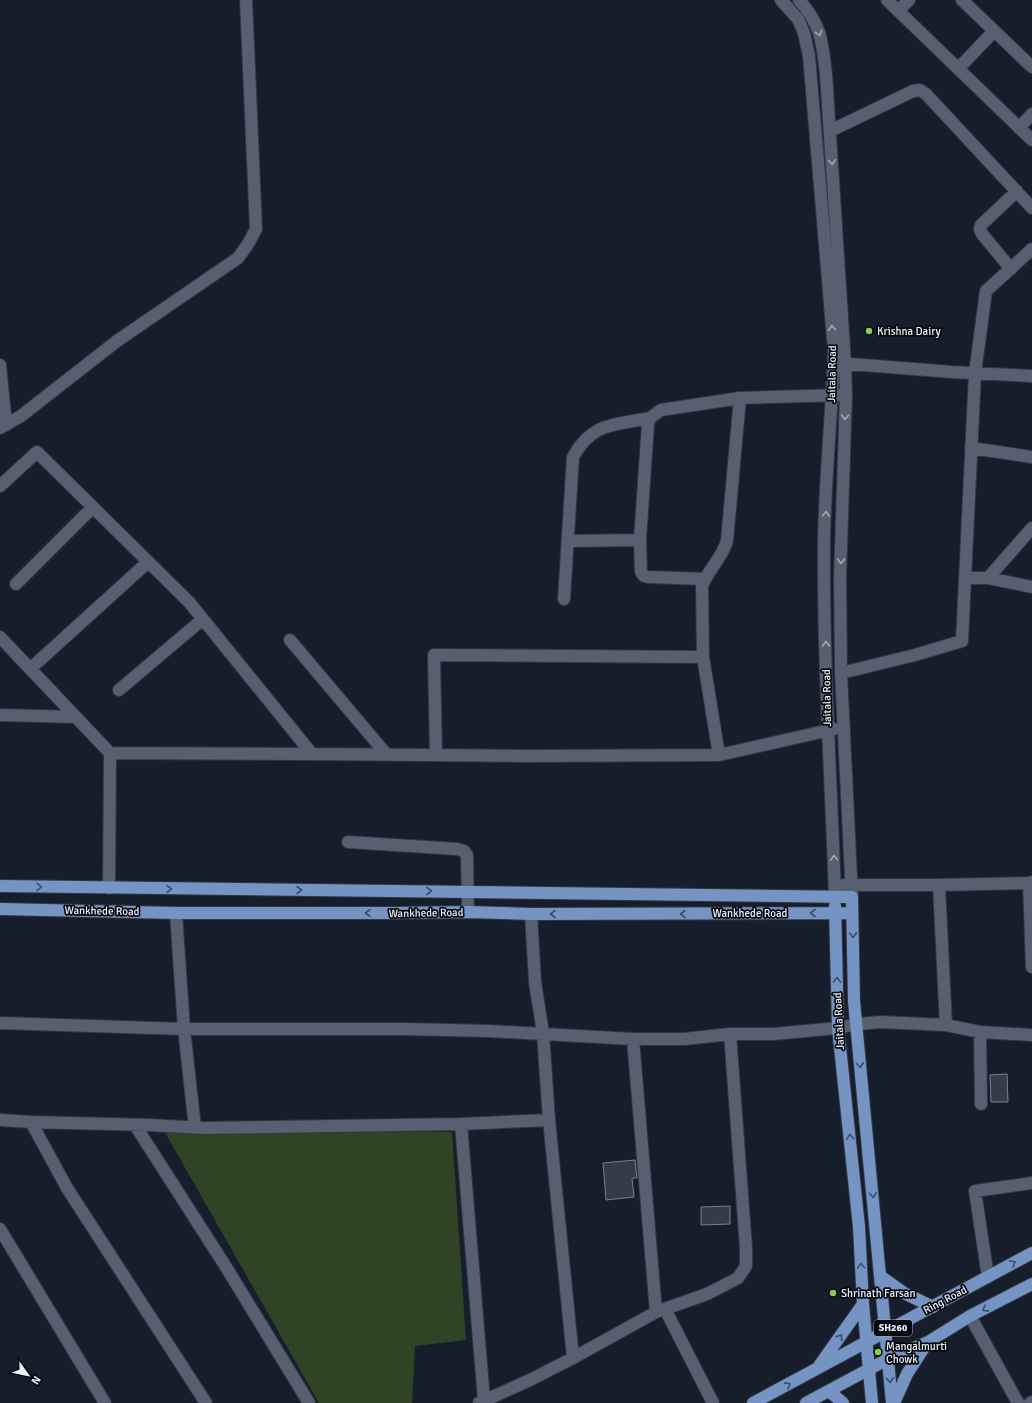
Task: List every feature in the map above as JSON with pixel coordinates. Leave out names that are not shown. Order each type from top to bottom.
[{"type":"main road","name":"Wankhede Road","points":[[0,886],[468,891],[851,891]]},
{"type":"main road","name":"Jaitala Road","points":[[835,891],[838,1028],[859,1227],[863,1304],[872,1403]]},
{"type":"main road","name":"Jaitala Road","points":[[851,891],[854,1001],[893,1403]]},
{"type":"main road","name":"Wankhede Road","points":[[0,909],[176,913],[852,913]]},
{"type":"main road","name":"Ring Road","points":[[753,1403],[1032,1253]]},
{"type":"main road","points":[[880,1276],[904,1293],[933,1307]]},
{"type":"main road","name":"SH260","points":[[806,1403],[888,1359],[928,1342],[970,1316],[1032,1284]]},
{"type":"main road","points":[[817,1369],[863,1304]]},
{"type":"main road","points":[[893,1403],[910,1369],[928,1342]]},
{"type":"main road","points":[[828,1391],[843,1403]]},
{"type":"street","points":[[0,365],[3,427],[21,416],[117,341],[238,258],[248,244],[256,229],[246,0]]},
{"type":"street","name":"Jaitala Road","points":[[781,0],[798,19],[804,33],[810,56],[834,351],[839,363],[833,395],[829,442],[824,540],[827,731],[835,891]]},
{"type":"street","points":[[887,0],[1032,140]]},
{"type":"street","points":[[898,11],[909,0]]},
{"type":"street","points":[[962,0],[1032,66]]},
{"type":"street","points":[[793,14],[802,1]]},
{"type":"street","name":"Jaitala Road","points":[[802,1],[815,20],[821,35],[826,74],[830,131],[839,363],[846,395],[841,570],[841,673],[851,891]]},
{"type":"street","points":[[958,69],[994,31]]},
{"type":"street","points":[[830,131],[912,91],[920,90],[926,94],[1032,208]]},
{"type":"street","points":[[1019,128],[1032,114]]},
{"type":"street","points":[[1011,269],[982,234],[980,229],[981,226],[1017,191]]},
{"type":"street","points":[[841,673],[914,655],[962,641],[975,373],[986,291],[1032,249]]},
{"type":"street","points":[[839,363],[1032,376]]},
{"type":"street","points":[[564,599],[574,457],[577,449],[590,435],[603,427],[650,418],[661,410],[740,398],[846,395]]},
{"type":"street","points":[[719,755],[703,657],[702,586],[722,554],[727,541],[740,398]]},
{"type":"street","points":[[650,418],[648,424],[640,540],[641,572],[644,576],[648,577],[705,579]]},
{"type":"street","points":[[971,448],[1032,457]]},
{"type":"street","points":[[0,486],[37,452],[189,602],[312,754]]},
{"type":"street","points":[[16,584],[93,507]]},
{"type":"street","points":[[988,578],[1032,528]]},
{"type":"street","points":[[568,541],[640,540]]},
{"type":"street","points":[[30,669],[148,562]]},
{"type":"street","points":[[965,578],[988,578],[1032,587]]},
{"type":"street","points":[[119,690],[203,619]]},
{"type":"street","points":[[1,639],[110,753],[109,888]]},
{"type":"street","points":[[290,640],[387,755]]},
{"type":"street","points":[[436,755],[434,655],[703,657]]},
{"type":"street","points":[[0,715],[76,717]]},
{"type":"street","points":[[110,753],[526,756],[719,755],[843,727]]},
{"type":"street","points":[[348,842],[457,849],[464,851],[467,855],[468,912]]},
{"type":"street","points":[[851,891],[939,885],[1031,883],[1032,967]]},
{"type":"street","points":[[939,885],[946,1025]]},
{"type":"street","points":[[176,913],[184,1029],[195,1128]]},
{"type":"street","points":[[532,914],[535,982],[544,1033],[549,1120],[573,1358]]},
{"type":"street","points":[[0,1023],[184,1029],[406,1029],[544,1033],[633,1039],[684,1039],[730,1034],[773,1034],[838,1028],[857,1024],[881,1022],[946,1025],[980,1032],[1032,1035]]},
{"type":"street","points":[[980,1032],[981,1104]]},
{"type":"street","points":[[461,1124],[481,1402],[530,1380],[573,1358],[660,1310],[706,1294],[738,1278],[746,1266],[746,1247],[730,1034]]},
{"type":"street","points":[[633,1039],[660,1310],[714,1403]]},
{"type":"street","points":[[0,1120],[195,1128],[461,1124],[549,1120]]},
{"type":"street","points":[[31,1122],[67,1188],[206,1403]]},
{"type":"street","points":[[135,1125],[226,1267],[309,1403]]},
{"type":"street","points":[[988,1277],[975,1191],[1032,1183]]},
{"type":"street","points":[[0,1229],[105,1403]]},
{"type":"street","points":[[970,1316],[1018,1403]]},
{"type":"street","points":[[900,1390],[901,1403]]},
{"type":"green space","points":[[163,1129],[452,1132],[466,1340],[415,1346],[412,1403],[319,1403]]},
{"type":"building","points":[[1007,1074],[1008,1102],[991,1102],[990,1075]]},
{"type":"building","points":[[635,1160],[637,1178],[632,1178],[634,1197],[606,1200],[603,1163]]},
{"type":"building","points":[[730,1206],[730,1224],[701,1225],[701,1207]]},
{"type":"place","name":"Krishna Dairy","points":[[869,331]]},
{"type":"place","name":"Shrinath Farsan","points":[[833,1293]]},
{"type":"place","name":"Mangalmurti Chowk","points":[[878,1352]]}]
